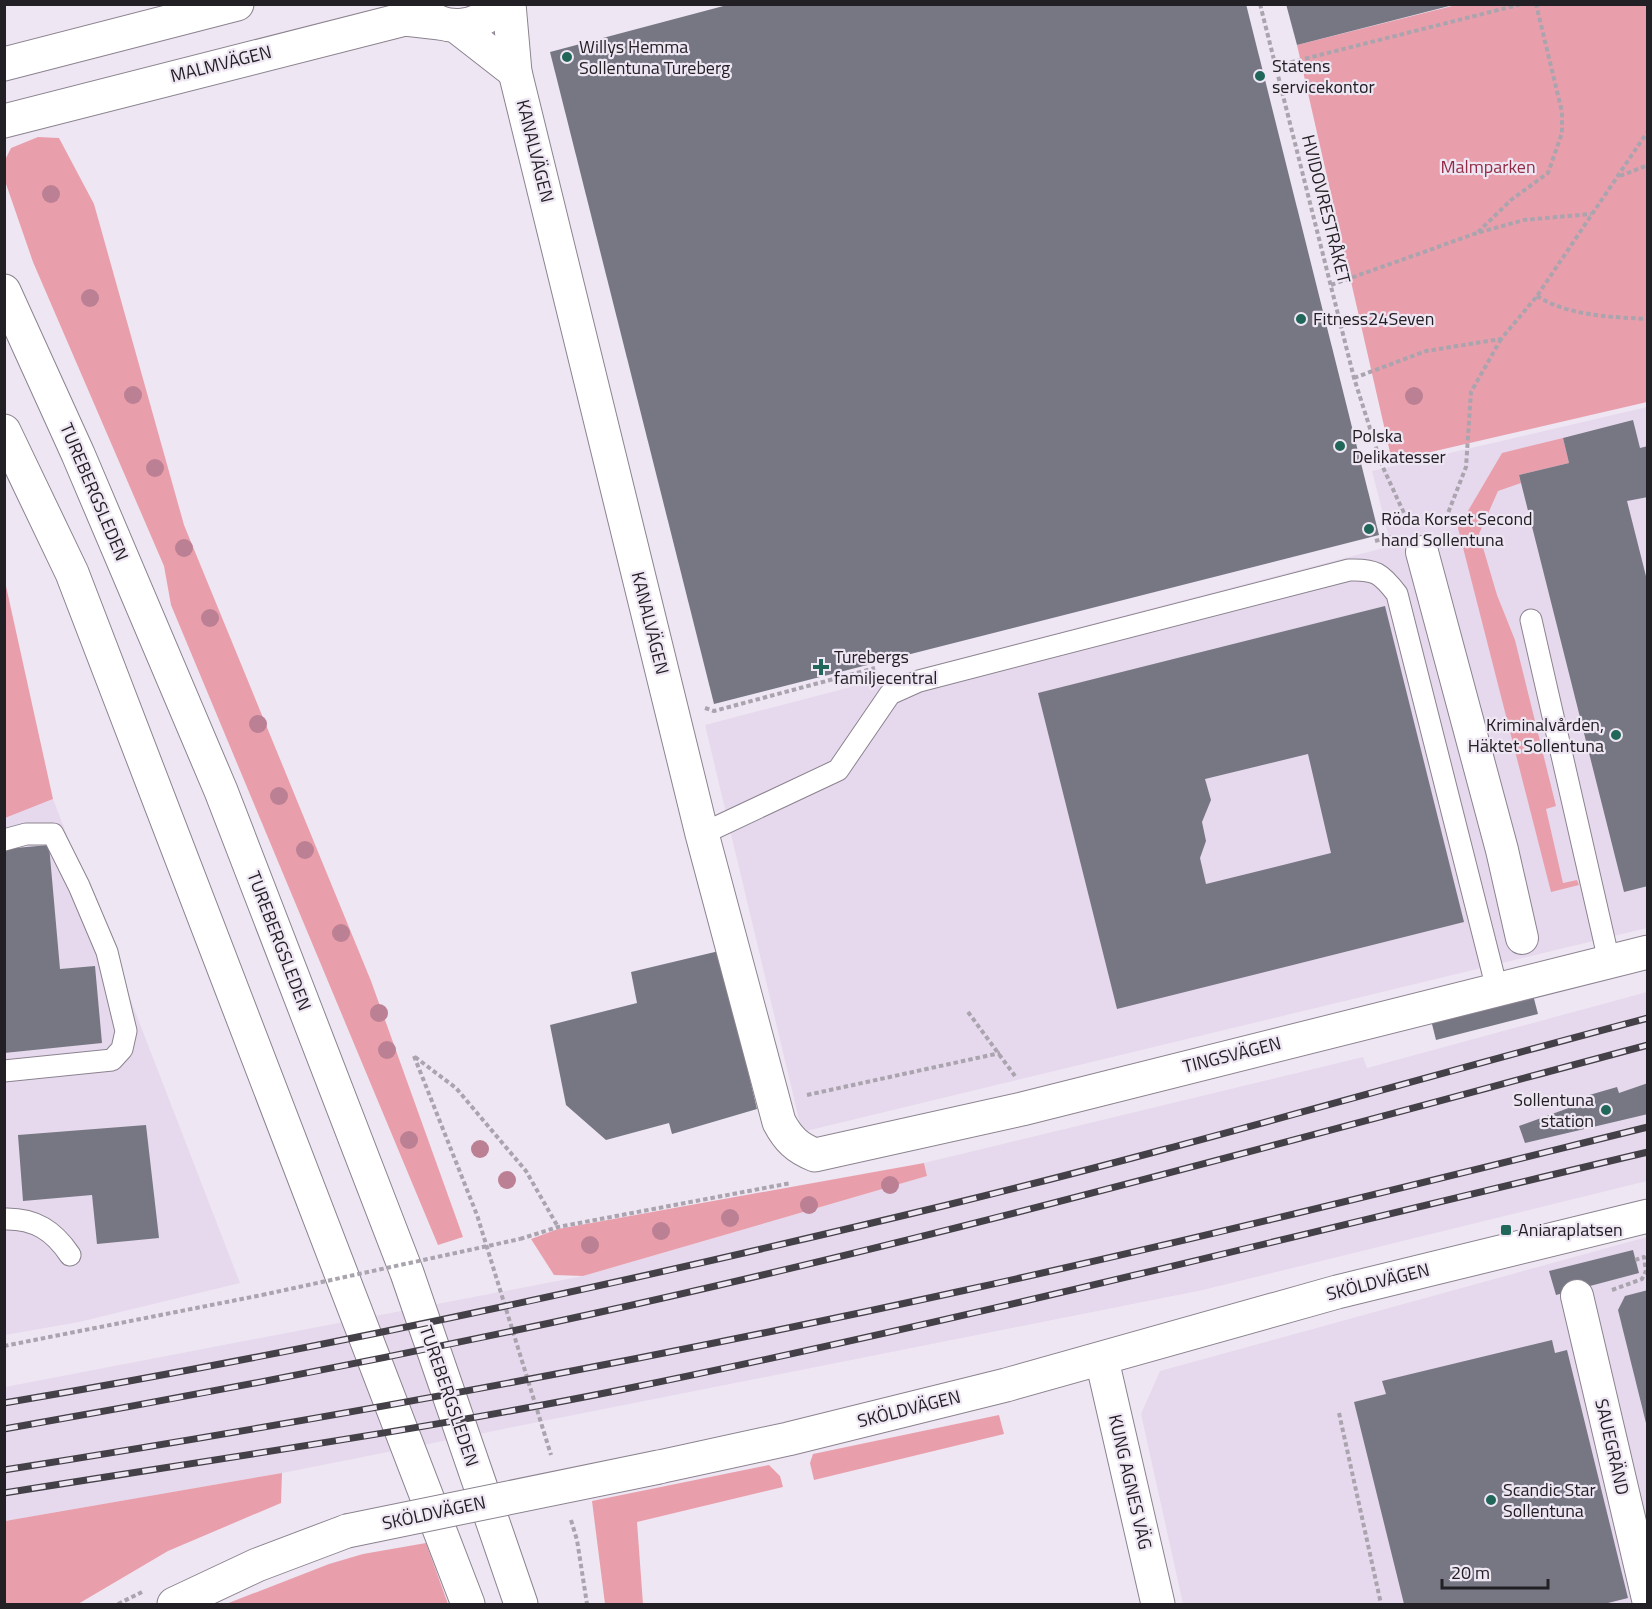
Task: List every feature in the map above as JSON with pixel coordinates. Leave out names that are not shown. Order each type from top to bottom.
[{"type":"street","points":[[4,64],[237,4]]},
{"type":"street","points":[[438,18],[472,24],[487,18],[500,4]]},
{"type":"street","name":"KANALVÄGEN","points":[[508,4],[515,72],[702,834],[779,1122],[787,1138],[801,1150],[815,1155]]},
{"type":"street","points":[[438,18],[515,72]]},
{"type":"street","name":"MALMVÄGEN","points":[[4,121],[405,20],[438,18]]},
{"type":"street","name":"TUREBERGSLEDEN","points":[[4,291],[78,454],[225,802],[407,1273],[521,1605]]},
{"type":"street","points":[[4,431],[72,573],[468,1605]]},
{"type":"street","points":[[1422,552],[1493,816],[1522,938]]},
{"type":"street","name":"TINGSVÄGEN","points":[[815,1155],[1022,1109],[1647,952]]},
{"type":"street","name":"SKÖLDVÄGEN","points":[[174,1605],[257,1565],[347,1531],[788,1439],[1102,1360],[1337,1292],[1647,1216]]},
{"type":"street","name":"SAUEGRÄND","points":[[1577,1296],[1647,1599]]},
{"type":"street","name":"KUNG AGNES VÄG","points":[[1102,1360],[1158,1605]]},
{"type":"lane","points":[[702,834],[838,770],[890,694],[919,681],[1349,570],[1371,569],[1386,578],[1397,594],[1497,989]]},
{"type":"lane","points":[[1532,620],[1609,961]]},
{"type":"lane","points":[[4,840],[26,834],[53,834],[80,886],[107,952],[126,1031],[122,1048],[112,1060],[4,1071]]},
{"type":"lane","points":[[4,1219],[37,1223],[59,1239],[70,1256]]},
{"type":"path","name":"HVIDOVRESTRÅKET","points":[[1260,4],[1354,378],[1381,463],[1422,552]]},
{"type":"path","points":[[1275,66],[1522,4]]},
{"type":"path","points":[[1477,233],[1511,200],[1548,173],[1562,133],[1562,112],[1536,4]]},
{"type":"path","points":[[1422,552],[1442,530],[1453,508],[1466,467],[1471,392],[1501,339],[1537,297],[1591,214],[1619,177],[1647,131]]},
{"type":"path","points":[[1619,177],[1647,165]]},
{"type":"path","points":[[1331,285],[1477,233],[1524,220],[1591,214]]},
{"type":"path","points":[[1537,297],[1553,307],[1616,317],[1647,319]]},
{"type":"path","points":[[1354,378],[1426,351],[1501,339]]},
{"type":"path","points":[[705,708],[714,711],[883,666]]},
{"type":"path","points":[[968,1012],[1016,1076]]},
{"type":"path","points":[[806,1104],[804,1095],[1000,1053]]},
{"type":"path","points":[[554,1463],[477,1215],[414,1056],[456,1088],[526,1171],[558,1227]]},
{"type":"path","points":[[4,1346],[262,1295],[520,1239]]},
{"type":"path","points":[[1635,1260],[1644,1257]]},
{"type":"path","points":[[1339,1413],[1381,1605]]},
{"type":"path","points":[[570,1518],[577,1540],[587,1605]]},
{"type":"shaded area","points":[[1647,407],[1647,928],[802,1132],[705,725],[1391,546],[1372,471]]},
{"type":"shaded area","points":[[53,799],[240,1283],[79,1322],[5,1335],[5,818]]},
{"type":"shaded area","points":[[1647,992],[1647,1181],[1203,1290],[282,1473],[5,1521],[5,1387],[583,1276],[927,1176],[924,1163],[1363,1057],[1367,1068]]},
{"type":"shaded area","points":[[1647,1237],[1647,1604],[1183,1604],[1141,1414],[1160,1371]]},
{"type":"green space","name":"Malmparken","points":[[1456,5],[1647,5],[1647,402],[1392,461],[1297,45]]},
{"type":"green space","points":[[38,137],[59,138],[94,204],[184,525],[371,981],[463,1237],[438,1245],[171,605],[164,566],[33,262],[5,181],[5,160],[11,148]]},
{"type":"green space","points":[[1563,438],[1569,463],[1519,475],[1521,483],[1498,491],[1479,534],[1497,595],[1515,640],[1556,806],[1546,809],[1563,883],[1577,880],[1579,885],[1551,892],[1458,528],[1502,453]]},
{"type":"green space","points":[[4,577],[53,799],[5,818],[4,818]]},
{"type":"green space","points":[[924,1163],[927,1176],[583,1276],[554,1275],[531,1239],[558,1229]]},
{"type":"green space","points":[[999,1415],[1004,1434],[814,1480],[810,1463],[813,1454]]},
{"type":"green space","points":[[769,1465],[780,1476],[783,1487],[637,1522],[643,1604],[605,1604],[592,1501]]},
{"type":"green space","points":[[282,1473],[281,1503],[168,1551],[78,1604],[5,1604],[5,1521]]},
{"type":"green space","points":[[426,1543],[448,1604],[226,1604],[329,1564],[363,1554]]},
{"type":"building","points":[[731,4],[1246,4],[1379,535],[714,704],[550,52]]},
{"type":"building","points":[[1286,4],[1453,4],[1453,5],[1297,45]]},
{"type":"building","name":"Kriminalvården, Häktet Sollentuna","points":[[1633,420],[1640,448],[1648,446],[1648,497],[1627,501],[1648,584],[1648,886],[1624,892],[1519,475],[1569,463],[1563,438]]},
{"type":"building","points":[[1385,606],[1464,922],[1117,1009],[1038,693]],"holes":[[[1308,754],[1331,853],[1206,884],[1200,858],[1206,841],[1202,822],[1211,800],[1205,779]]]},
{"type":"building","points":[[49,845],[60,969],[95,966],[102,1043],[4,1053],[4,849]]},
{"type":"building","points":[[719,951],[757,1109],[672,1134],[669,1123],[606,1140],[566,1105],[550,1025],[637,1003],[631,972]]},
{"type":"building","points":[[1532,991],[1538,1014],[1436,1040],[1430,1016]]},
{"type":"building","name":"Sollentuna station","points":[[1648,1083],[1648,1114],[1525,1143],[1519,1126],[1574,1106],[1572,1100],[1617,1087],[1619,1093]]},
{"type":"building","points":[[146,1125],[159,1238],[97,1244],[92,1195],[23,1201],[18,1135]]},
{"type":"building","points":[[1633,1250],[1639,1273],[1556,1295],[1549,1271]]},
{"type":"building","points":[[1648,1290],[1647,1427],[1618,1310],[1625,1296]]},
{"type":"building","name":"Scandic Star Sollentuna","points":[[1552,1340],[1555,1353],[1567,1350],[1628,1598],[1604,1604],[1404,1604],[1354,1402],[1386,1394],[1382,1381]]},
{"type":"railway","points":[[4,1403],[240,1360],[475,1313],[826,1234],[1120,1161],[1648,1018]]},
{"type":"railway","points":[[4,1429],[369,1361],[720,1285],[1119,1186],[1648,1045]]},
{"type":"railway","points":[[4,1470],[487,1387],[847,1316],[1307,1211],[1648,1127]]},
{"type":"railway","points":[[4,1493],[390,1432],[620,1390],[878,1335],[1648,1152]]},
{"type":"place","name":"Willys Hemma Sollentuna Tureberg","points":[[567,57]]},
{"type":"place","name":"Statens servicekontor","points":[[1260,76]]},
{"type":"place","name":"Fitness24Seven","points":[[1301,319]]},
{"type":"place","name":"Polska Delikatesser","points":[[1340,446]]},
{"type":"place","name":"Röda Korset Second hand Sollentuna","points":[[1369,529]]},
{"type":"place","name":"Turebergs familjecentral","points":[[821,667]]},
{"type":"place","name":"Kriminalvården, Häktet Sollentuna","points":[[1616,735]]},
{"type":"place","name":"Sollentuna station","points":[[1606,1110]]},
{"type":"place","name":"Aniaraplatsen","points":[[1506,1230]]},
{"type":"place","name":"Scandic Star Sollentuna","points":[[1491,1500]]}]
